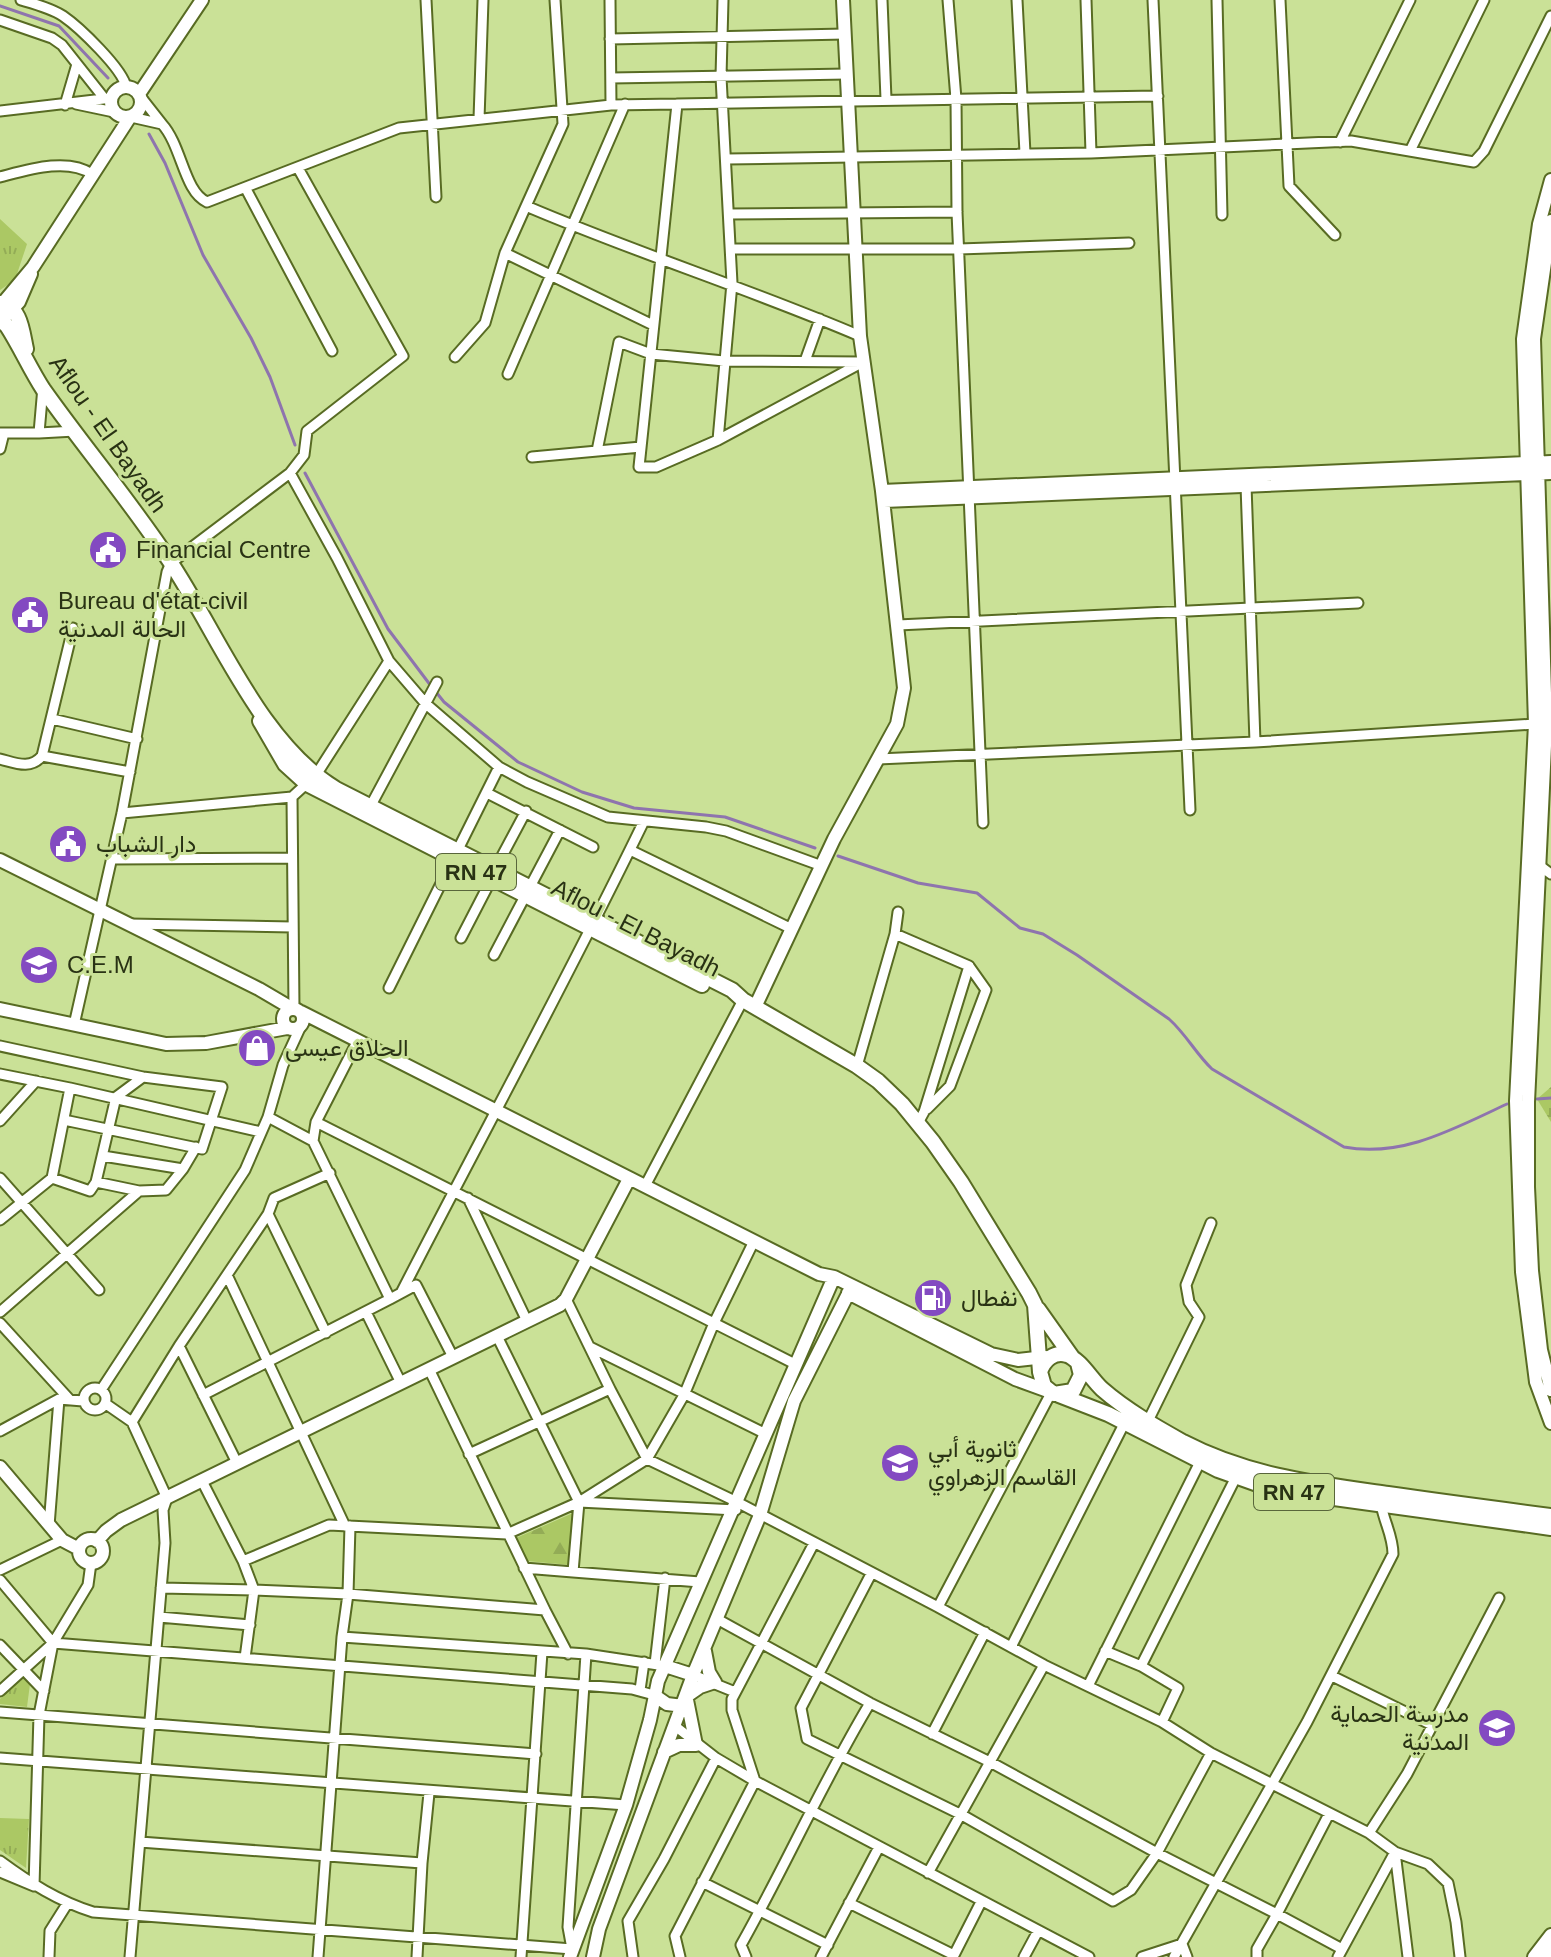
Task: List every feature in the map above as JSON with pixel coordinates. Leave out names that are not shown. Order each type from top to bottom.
[{"type":"main road","name":"Aflou - El Bayadh","points":[[5,306],[20,323],[29,361]]},
{"type":"main road","name":"Aflou - El Bayadh","points":[[0,319],[43,387],[171,563],[250,697],[311,780],[593,925],[732,990],[878,1081],[921,1117],[1035,1305],[1044,1362]]},
{"type":"main road","name":"Aflou - El Bayadh","points":[[311,780],[370,807],[456,855]]},
{"type":"main road","points":[[1035,1305],[1076,1361],[1081,1375],[1077,1387],[1067,1394],[1051,1392],[1044,1386],[1044,1362],[1063,1354],[1076,1361]]},
{"type":"main road","name":"RN 47","points":[[1076,1361],[1127,1416],[1200,1462],[1236,1477],[1277,1489],[1551,1528]]},
{"type":"main road","name":"RN 47","points":[[1051,1392],[1091,1407],[1148,1421],[1213,1456],[1276,1477],[1551,1516]]},
{"type":"street","points":[[21,0],[45,4],[61,14],[122,74],[126,87],[140,95],[176,142],[191,187],[207,202],[399,128],[562,109],[625,104],[1158,96]]},
{"type":"street","points":[[0,319],[5,306],[23,295],[33,267],[109,147],[130,117],[139,111],[140,95],[202,0]]},
{"type":"street","points":[[426,0],[436,197]]},
{"type":"street","points":[[479,119],[483,0]]},
{"type":"street","points":[[455,357],[485,323],[505,253],[563,124],[555,0]]},
{"type":"street","points":[[610,0],[611,105]]},
{"type":"street","points":[[718,440],[732,283],[721,77],[723,0]]},
{"type":"street","points":[[645,1186],[792,929],[897,724],[904,688],[883,496],[860,336],[843,0]]},
{"type":"street","points":[[882,0],[886,99]]},
{"type":"street","points":[[948,0],[956,99],[957,212],[983,823]]},
{"type":"street","points":[[1017,0],[1025,153]]},
{"type":"street","points":[[1086,0],[1091,153]]},
{"type":"street","points":[[1153,0],[1190,810]]},
{"type":"street","points":[[1217,0],[1222,215]]},
{"type":"street","points":[[1280,0],[1289,186],[1335,235]]},
{"type":"street","points":[[1340,142],[1410,0]]},
{"type":"street","points":[[1410,151],[1484,0]]},
{"type":"street","points":[[727,159],[1091,153],[1351,141],[1474,162],[1484,151],[1551,16]]},
{"type":"street","points":[[0,20],[52,38],[108,98],[115,112],[109,147]]},
{"type":"street","points":[[610,39],[845,34]]},
{"type":"street","points":[[65,105],[77,64]]},
{"type":"street","points":[[611,78],[847,74]]},
{"type":"street","points":[[0,111],[108,98],[126,87]]},
{"type":"street","points":[[76,104],[162,124]]},
{"type":"street","points":[[508,374],[625,104]]},
{"type":"street","points":[[677,104],[639,467],[656,467],[718,440],[863,362]]},
{"type":"street","points":[[0,177],[44,167],[83,168],[92,174]]},
{"type":"street","points":[[74,1025],[122,813],[164,582],[171,563],[290,473],[304,455],[307,431],[403,356],[298,168]]},
{"type":"street","points":[[1551,180],[1539,224],[1523,339],[1546,678],[1546,870],[1528,1102],[1528,1187],[1532,1271],[1541,1350],[1551,1390]]},
{"type":"street","points":[[246,189],[332,351]]},
{"type":"street","points":[[526,206],[572,226],[732,283],[860,336]]},
{"type":"street","points":[[729,214],[957,212]]},
{"type":"street","points":[[1551,221],[1534,339],[1531,469],[1535,724],[1516,1101],[1522,1272],[1530,1349],[1536,1382],[1551,1423]]},
{"type":"street","points":[[731,249],[959,249],[1129,243]]},
{"type":"street","points":[[505,253],[653,325]]},
{"type":"street","points":[[805,361],[820,319]]},
{"type":"street","points":[[597,451],[619,342],[651,354],[724,361],[863,362]]},
{"type":"street","points":[[39,433],[43,387]]},
{"type":"street","points":[[0,449],[2,433],[76,431]]},
{"type":"street","points":[[532,457],[641,447]]},
{"type":"street","points":[[1175,484],[1246,485],[1531,469],[1551,462]]},
{"type":"street","points":[[883,496],[1531,469],[1551,473]]},
{"type":"street","points":[[290,473],[389,661],[427,702],[499,767],[608,817],[726,831],[822,866]]},
{"type":"street","points":[[1246,485],[1255,742]]},
{"type":"street","points":[[898,625],[1358,603]]},
{"type":"street","points":[[0,759],[25,765],[35,763],[42,756],[73,628]]},
{"type":"street","points":[[122,813],[292,797],[311,780],[389,661]]},
{"type":"street","points":[[370,807],[437,682]]},
{"type":"street","points":[[52,719],[137,739]]},
{"type":"street","points":[[878,759],[1255,742],[1535,724]]},
{"type":"street","points":[[42,756],[130,772]]},
{"type":"street","points":[[389,988],[499,767]]},
{"type":"street","points":[[487,793],[593,847]]},
{"type":"street","points":[[0,1009],[166,1044],[187,1045],[266,1032],[304,1018],[296,1010],[292,927],[292,797]]},
{"type":"street","points":[[461,938],[526,811]]},
{"type":"street","points":[[401,1293],[644,821]]},
{"type":"street","points":[[494,955],[560,830]]},
{"type":"street","points":[[630,850],[792,929]]},
{"type":"street","points":[[112,859],[291,858]]},
{"type":"street","points":[[0,860],[832,1280],[1015,1379],[1051,1392],[938,1607]]},
{"type":"street","points":[[857,1066],[895,934],[898,912]]},
{"type":"street","points":[[126,924],[292,927]]},
{"type":"street","points":[[895,934],[969,966],[986,990],[950,1086],[921,1117]]},
{"type":"street","points":[[921,1117],[969,966]]},
{"type":"street","points":[[259,989],[277,1006],[290,1025],[341,1033]]},
{"type":"street","points":[[101,1390],[245,1170],[268,1117],[283,1065],[290,1025],[285,1013],[296,1010]]},
{"type":"street","points":[[313,1141],[316,1122],[357,1042]]},
{"type":"street","points":[[0,1046],[143,1077],[222,1087],[202,1149],[64,1120]]},
{"type":"street","points":[[0,1074],[116,1097],[261,1132]]},
{"type":"street","points":[[52,1178],[90,1191],[96,1182],[116,1097],[143,1077]]},
{"type":"street","points":[[0,1121],[36,1081]]},
{"type":"street","points":[[0,1220],[52,1178],[70,1088]]},
{"type":"street","points":[[268,1117],[313,1141],[390,1299]]},
{"type":"street","points":[[316,1122],[454,1189],[795,1364]]},
{"type":"street","points":[[96,1182],[139,1191],[166,1190],[196,1147]]},
{"type":"street","points":[[103,1156],[183,1169]]},
{"type":"street","points":[[132,1422],[268,1214],[274,1198],[330,1173]]},
{"type":"street","points":[[0,1178],[99,1290]]},
{"type":"street","points":[[97,1541],[121,1520],[560,1305],[629,1179]]},
{"type":"street","points":[[0,1312],[139,1191]]},
{"type":"street","points":[[468,1198],[527,1321]]},
{"type":"street","points":[[268,1214],[326,1333]]},
{"type":"street","points":[[1148,1421],[1199,1317],[1189,1302],[1186,1285],[1211,1223]]},
{"type":"street","points":[[243,1561],[329,1525],[507,1534],[579,1502],[647,1459],[684,1395],[714,1323],[754,1241]]},
{"type":"street","points":[[227,1275],[348,1526],[348,1594],[342,1637],[318,1957]]},
{"type":"street","points":[[660,1665],[700,1582],[832,1280]]},
{"type":"street","points":[[203,1395],[416,1285],[453,1357]]},
{"type":"street","points":[[851,1290],[991,1354],[1044,1362]]},
{"type":"street","points":[[593,1957],[599,1929],[757,1513],[794,1401],[851,1290]]},
{"type":"street","points":[[566,1299],[647,1459],[1012,1645],[1044,1665],[1162,1722],[1211,1753],[1369,1833],[1395,1852],[1428,1864],[1448,1883],[1460,1957]]},
{"type":"street","points":[[366,1312],[401,1383]]},
{"type":"street","points":[[0,1323],[70,1400]]},
{"type":"street","points":[[497,1336],[579,1502],[573,1572]]},
{"type":"street","points":[[179,1346],[237,1463]]},
{"type":"street","points":[[590,1347],[764,1433]]},
{"type":"street","points":[[429,1369],[568,1654]]},
{"type":"street","points":[[90,1389],[101,1390],[106,1396],[106,1404],[93,1411],[83,1401],[85,1393],[90,1389]]},
{"type":"street","points":[[469,1454],[610,1389]]},
{"type":"street","points":[[0,1431],[59,1399],[83,1401]]},
{"type":"street","points":[[49,1526],[59,1399]]},
{"type":"street","points":[[106,1404],[132,1422],[167,1498],[163,1510],[165,1543],[130,1957]]},
{"type":"street","points":[[1012,1645],[1127,1416]]},
{"type":"street","points":[[1088,1686],[1200,1462]]},
{"type":"street","points":[[0,1467],[62,1540],[79,1549],[83,1560],[91,1563],[103,1555],[97,1541],[86,1540],[79,1549]]},
{"type":"street","points":[[1141,1666],[1236,1477]]},
{"type":"street","points":[[202,1481],[243,1561],[254,1590],[245,1658]]},
{"type":"street","points":[[579,1502],[733,1505]]},
{"type":"street","points":[[1174,1957],[1332,1676],[1393,1554],[1392,1537],[1383,1518],[1381,1504]]},
{"type":"street","points":[[0,1570],[62,1540]]},
{"type":"street","points":[[680,1957],[675,1936],[755,1781],[732,1710],[735,1692],[814,1543]]},
{"type":"street","points":[[0,1691],[53,1643],[88,1585],[91,1563]]},
{"type":"street","points":[[524,1568],[700,1582]]},
{"type":"street","points":[[871,1574],[801,1708],[807,1739],[962,1815],[1113,1901],[1131,1890],[1157,1853],[1211,1753]]},
{"type":"street","points":[[571,1953],[626,1805],[654,1695],[660,1665],[665,1578]]},
{"type":"street","points":[[0,1580],[53,1643],[640,1690],[667,1704],[685,1700],[700,1687],[715,1682]]},
{"type":"street","points":[[161,1588],[348,1594],[545,1610]]},
{"type":"street","points":[[1369,1833],[1407,1774],[1499,1598]]},
{"type":"street","points":[[159,1617],[250,1625]]},
{"type":"street","points":[[717,1619],[870,1703],[992,1763],[1277,1914],[1340,1953],[1395,1852]]},
{"type":"street","points":[[932,1734],[985,1632]]},
{"type":"street","points":[[342,1637],[586,1654],[644,1662],[715,1682],[735,1692]]},
{"type":"street","points":[[34,1886],[39,1715],[53,1643]]},
{"type":"street","points":[[0,1645],[44,1691]]},
{"type":"street","points":[[704,1648],[705,1660],[715,1682]]},
{"type":"street","points":[[1105,1651],[1141,1666],[1178,1688],[1162,1722]]},
{"type":"street","points":[[521,1957],[542,1652]]},
{"type":"street","points":[[571,1953],[568,1927],[586,1654]]},
{"type":"street","points":[[640,1690],[644,1662]]},
{"type":"street","points":[[928,1873],[1044,1665]]},
{"type":"street","points":[[1332,1676],[1432,1725]]},
{"type":"street","points":[[685,1700],[696,1745]]},
{"type":"street","points":[[746,1957],[741,1945],[812,1812],[839,1754],[870,1703]]},
{"type":"street","points":[[0,1712],[536,1754]]},
{"type":"street","points":[[675,1726],[696,1745],[755,1781],[1089,1957]]},
{"type":"street","points":[[664,1752],[679,1745],[696,1745]]},
{"type":"street","points":[[0,1758],[429,1793],[626,1805]]},
{"type":"street","points":[[633,1957],[628,1921],[716,1758]]},
{"type":"street","points":[[417,1957],[429,1793]]},
{"type":"street","points":[[1257,1957],[1257,1949],[1329,1814]]},
{"type":"street","points":[[140,1842],[422,1863]]},
{"type":"street","points":[[821,1957],[879,1847]]},
{"type":"street","points":[[1395,1852],[1408,1957]]},
{"type":"street","points":[[0,1861],[34,1886]]},
{"type":"street","points":[[0,1872],[67,1904],[93,1912],[522,1945],[571,1953]]},
{"type":"street","points":[[702,1882],[828,1945]]},
{"type":"street","points":[[849,1903],[954,1956],[981,1902]]},
{"type":"street","points":[[49,1957],[50,1931],[67,1904]]},
{"type":"street","points":[[1024,1957],[1038,1931]]},
{"type":"street","points":[[1534,1957],[1551,1935]]},
{"type":"street","points":[[1142,1957],[1182,1944]]},
{"type":"street","points":[[1182,1944],[1187,1957]]},
{"type":"street","points":[[1546,1957],[1551,1950]]},
{"type":"green space","points":[[0,219],[27,244],[15,280],[0,290]]},
{"type":"green space","points":[[1551,1087],[1551,1122],[1537,1099]]},
{"type":"green space","points":[[573,1513],[570,1565],[527,1561],[516,1538]]},
{"type":"green space","points":[[22,1677],[30,1684],[27,1707],[0,1704],[0,1699]]},
{"type":"green space","points":[[0,1818],[29,1819],[26,1868],[0,1850]]},
{"type":"waterway","points":[[0,6],[59,26],[108,78]]},
{"type":"waterway","points":[[149,134],[165,163],[203,255],[270,377],[295,445]]},
{"type":"waterway","points":[[305,473],[388,629],[431,686]]},
{"type":"waterway","points":[[436,692],[444,702],[518,762],[582,792],[634,808],[725,817],[815,848]]},
{"type":"waterway","points":[[838,856],[918,883],[977,893],[1020,928],[1043,934],[1169,1019],[1212,1069],[1344,1147],[1366,1149],[1408,1145],[1507,1104]]},
{"type":"waterway","points":[[1537,1099],[1551,1098]]},
{"type":"place","name":"Financial Centre","points":[[108,550]]},
{"type":"place","name":"Bureau d'état-civil الحالة المدنية","points":[[30,615]]},
{"type":"place","name":"دار الشباب","points":[[68,844]]},
{"type":"place","name":"C.E.M","points":[[39,965]]},
{"type":"place","name":"الحلاق عيسى","points":[[257,1048]]},
{"type":"place","name":"نفطال","points":[[933,1298]]},
{"type":"place","name":"ثانوية أبي القاسم الزهراوي","points":[[900,1463]]},
{"type":"place","name":"مدرسة الحماية المدنية","points":[[1497,1728]]}]
